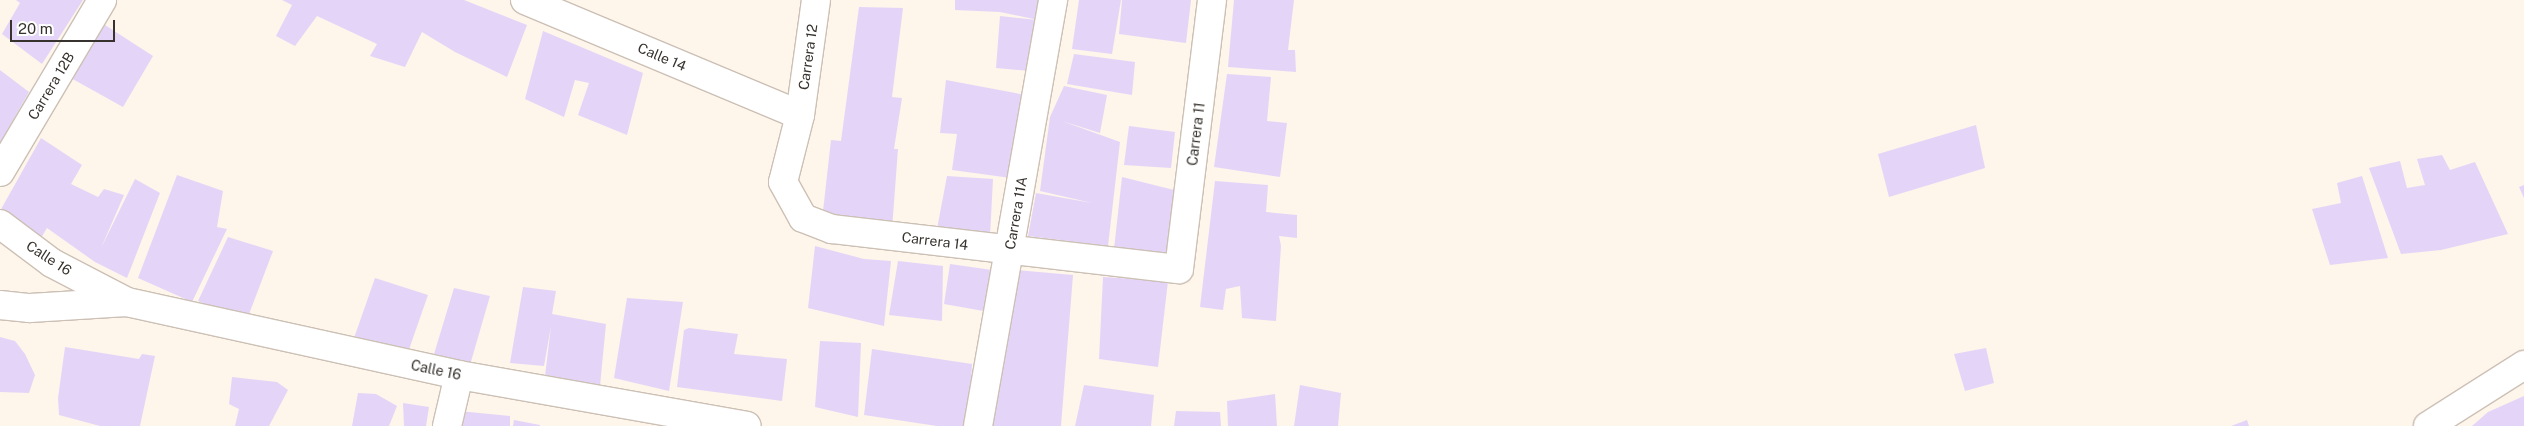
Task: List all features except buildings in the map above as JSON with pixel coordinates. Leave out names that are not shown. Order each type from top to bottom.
[{"type":"street","name":"Carrera 12B","points":[[0,172],[102,0]]},
{"type":"street","name":"Carrera 12","points":[[800,115],[816,0]]},
{"type":"street","name":"Carrera 11A","points":[[978,426],[1053,0]]},
{"type":"street","name":"Carrera 11","points":[[1179,269],[1212,0]]},
{"type":"street","name":"Calle 14","points":[[534,2],[800,115]]},
{"type":"street","name":"Carrera 14","points":[[800,115],[783,182],[802,218],[832,229],[1179,269]]},
{"type":"street","name":"Calle 16","points":[[0,224],[52,263],[127,302],[459,375],[747,426]]},
{"type":"street","name":"Calle 16","points":[[0,304],[30,308],[127,302]]},
{"type":"street","points":[[2428,426],[2524,365]]},
{"type":"street","points":[[447,426],[459,375]]}]
